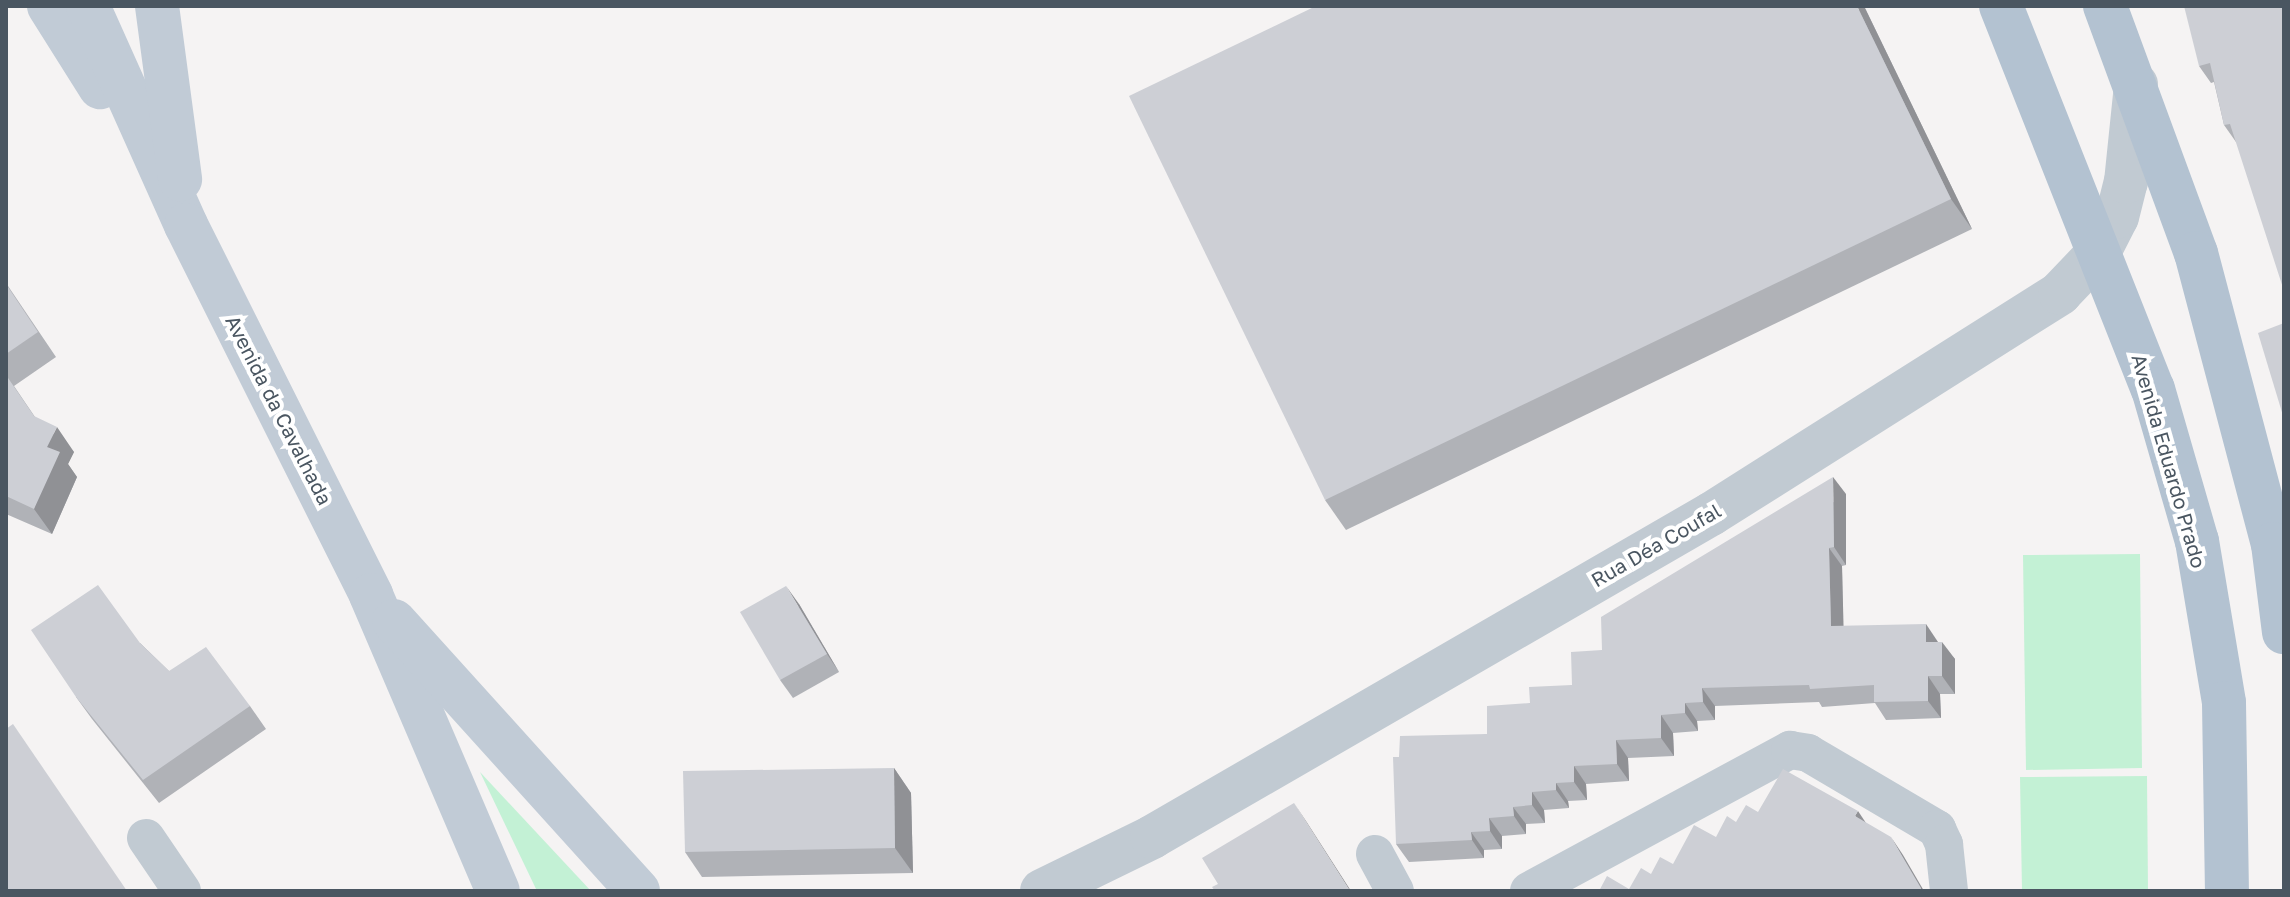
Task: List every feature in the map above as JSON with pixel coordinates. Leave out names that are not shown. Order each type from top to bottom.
[{"type":"main road","points":[[157,6],[186,225]]},
{"type":"main road","name":"Avenida Eduardo Prado","points":[[2001,6],[2153,389],[2197,541],[2224,703],[2227,891]]},
{"type":"main road","points":[[2105,6],[2196,253],[2273,544],[2284,632]]},
{"type":"main road","name":"Avenida da Cavalhada","points":[[63,10],[186,225],[371,595],[498,891]]},
{"type":"main road","name":"Avenida da Cavalhada","points":[[371,595],[638,891]]},
{"type":"street","name":"Rua Déa Coufal","points":[[1042,891],[1152,837],[1711,514],[2060,293],[2099,252],[2117,217],[2126,182],[2136,85]]},
{"type":"street","points":[[1529,891],[1790,750],[1808,753],[1937,829],[1944,844],[1949,891]]},
{"type":"street","points":[[146,838],[182,891]]},
{"type":"street","points":[[1375,854],[1395,891]]},
{"type":"green space","points":[[2140,554],[2142,768],[2026,770],[2023,555]]},
{"type":"green space","points":[[480,772],[591,891],[537,891]]},
{"type":"green space","points":[[2147,776],[2148,891],[2022,891],[2020,777]]},
{"type":"building","points":[[1316,6],[1857,6],[1951,199],[1325,500],[1129,96]]},
{"type":"building","points":[[2184,6],[2284,6],[2284,291],[2230,124],[2224,125],[2210,63],[2199,66]]},
{"type":"building","points":[[6,284],[38,332],[6,354]]},
{"type":"building","points":[[2284,323],[2284,419],[2258,333]]},
{"type":"building","points":[[6,375],[34,416],[57,427],[47,447],[60,452],[34,509],[6,496]]},
{"type":"building","points":[[1833,477],[1834,547],[1829,548],[1831,626],[1926,624],[1926,642],[1942,642],[1942,676],[1928,676],[1928,701],[1874,702],[1874,685],[1810,689],[1809,685],[1702,688],[1703,702],[1685,703],[1685,713],[1661,715],[1661,738],[1616,740],[1617,764],[1574,766],[1574,782],[1556,783],[1556,790],[1532,792],[1532,805],[1513,807],[1514,816],[1489,818],[1490,831],[1471,832],[1472,840],[1396,844],[1393,757],[1399,757],[1400,736],[1487,734],[1487,706],[1530,703],[1529,687],[1572,685],[1571,652],[1602,650],[1601,617]]},
{"type":"building","points":[[98,585],[140,643],[169,671],[206,647],[250,706],[143,780],[76,697],[31,630]]},
{"type":"building","points":[[786,586],[827,654],[780,680],[740,612]]},
{"type":"building","points":[[13,724],[127,891],[6,891],[6,729]]},
{"type":"building","points":[[894,768],[895,848],[685,852],[683,771]]},
{"type":"building","points":[[1783,769],[1858,811],[1855,816],[1891,837],[1921,891],[1599,891],[1607,876],[1629,889],[1641,868],[1651,874],[1660,857],[1673,864],[1694,825],[1716,837],[1727,816],[1736,822],[1746,805],[1758,812]]},
{"type":"building","points":[[1294,803],[1350,891],[1215,891],[1212,887],[1218,884],[1202,858]]}]
